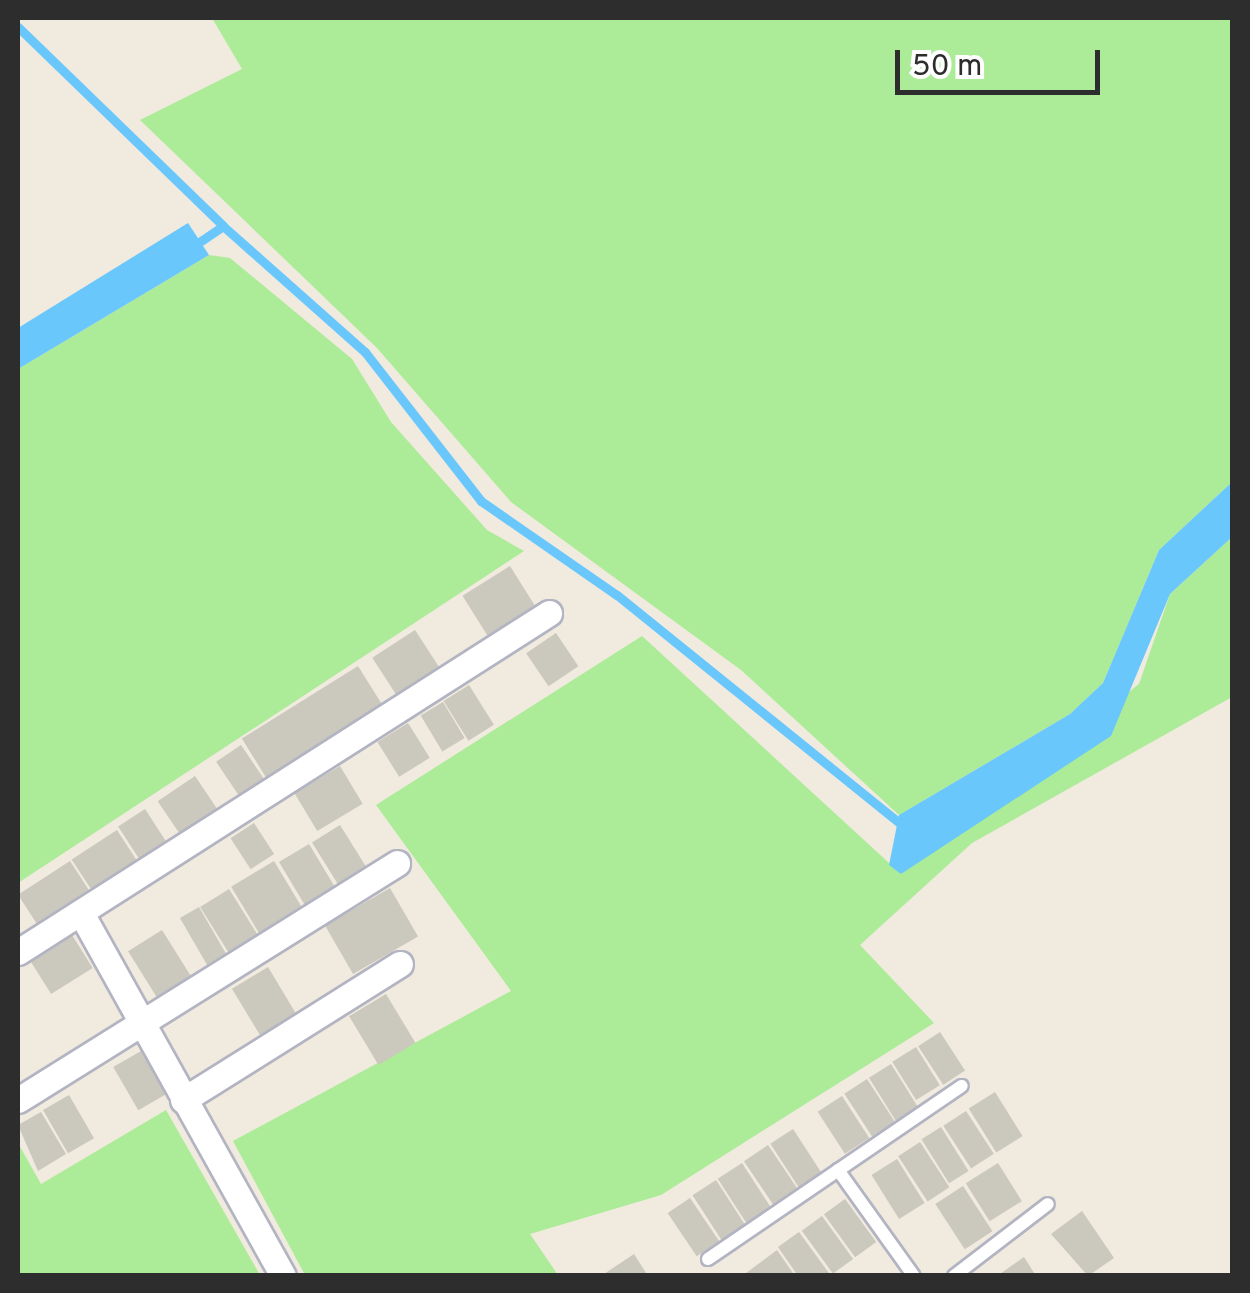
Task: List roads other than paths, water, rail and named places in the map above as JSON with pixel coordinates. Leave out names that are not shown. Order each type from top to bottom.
[{"type":"street","points":[[18,952],[549,613]]},
{"type":"street","points":[[18,1100],[144,1026],[397,862]]},
{"type":"street","points":[[81,914],[282,1276]]},
{"type":"street","points":[[183,1100],[400,964]]},
{"type":"lane","points":[[708,1259],[962,1086]]},
{"type":"lane","points":[[838,1170],[914,1276]]},
{"type":"lane","points":[[954,1276],[1048,1204]]},
{"type":"water","points":[[188,223],[209,255],[18,369],[18,328]]},
{"type":"water","points":[[1232,482],[1232,537],[1170,594],[1111,736],[901,874],[889,865],[899,815],[1070,714],[1103,683],[1159,550]]},
{"type":"waterway","points":[[18,27],[223,226]]},
{"type":"waterway","points":[[192,247],[223,226],[365,352],[481,501],[617,595],[907,829]]}]
